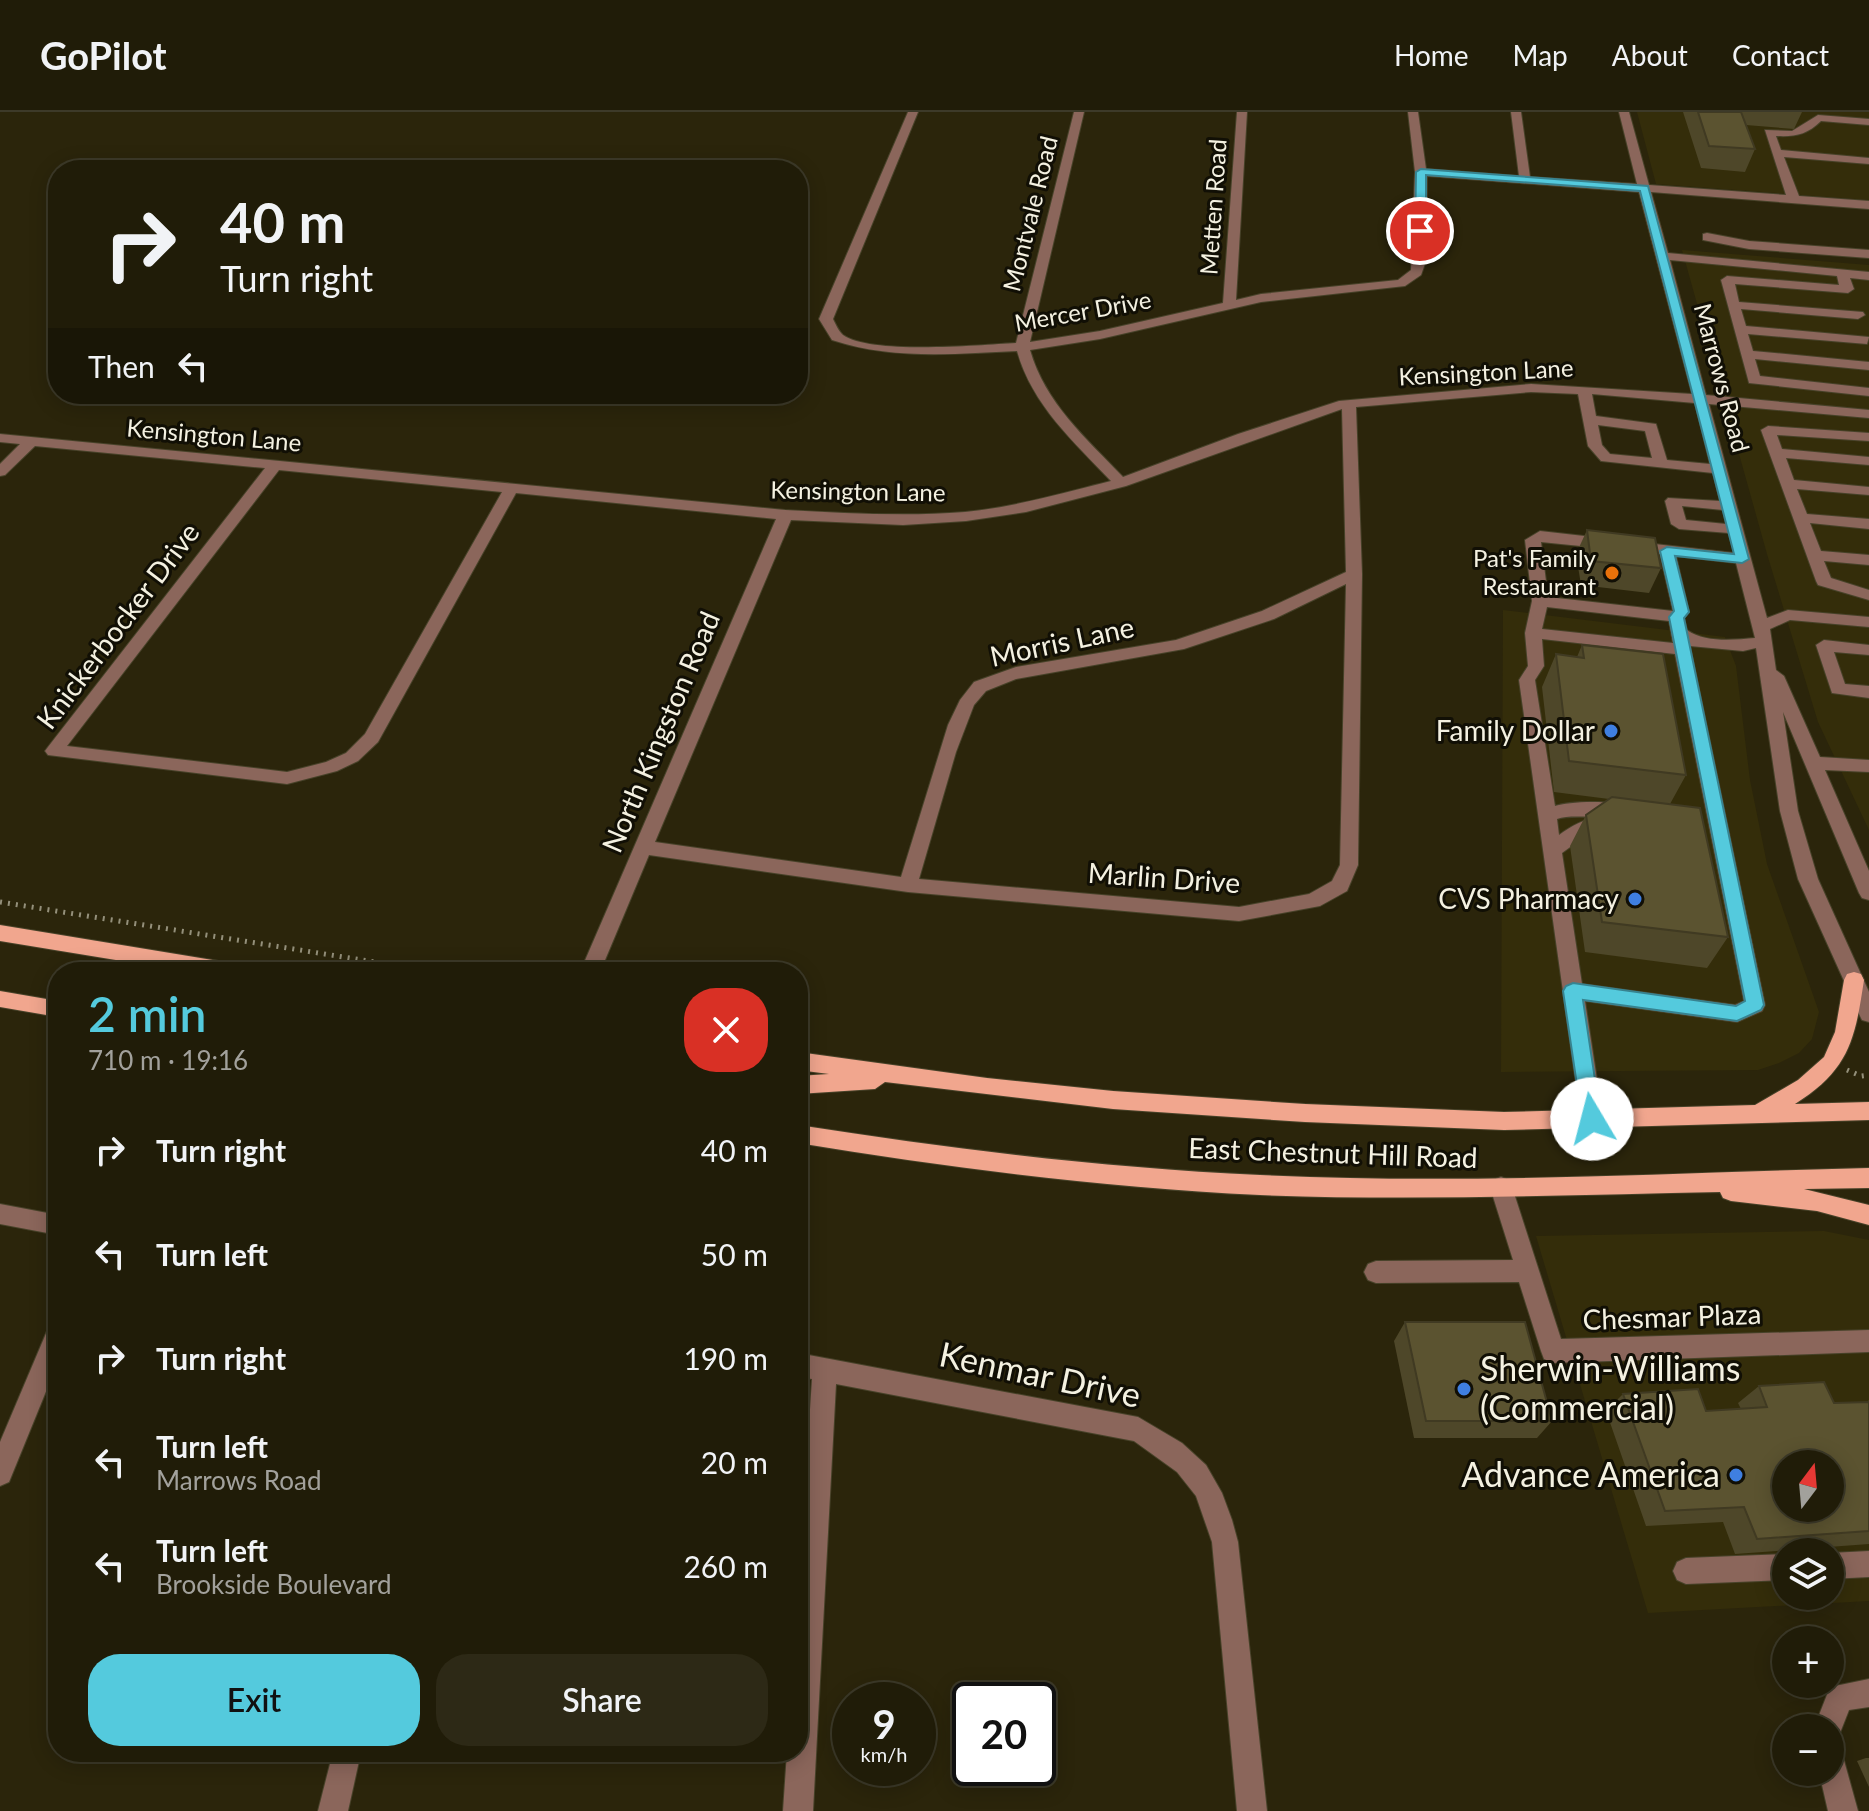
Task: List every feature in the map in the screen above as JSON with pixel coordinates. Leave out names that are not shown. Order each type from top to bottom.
[{"type":"main road","points":[[0,933],[176,962]]},
{"type":"main road","points":[[1756,1115],[1811,1084],[1833,1065],[1846,1037],[1854,980]]},
{"type":"main road","points":[[0,999],[48,1007]]},
{"type":"main road","name":"East Chestnut Hill Road","points":[[808,1063],[903,1077],[1113,1100],[1305,1113],[1504,1121],[1869,1111]]},
{"type":"main road","points":[[808,1086],[903,1077]]},
{"type":"main road","name":"East Chestnut Hill Road","points":[[808,1136],[968,1161],[1260,1185],[1501,1187],[1869,1178]]},
{"type":"main road","points":[[1668,1183],[1817,1201],[1869,1215]]},
{"type":"street","name":"Mercer Drive","points":[[913,112],[826,319],[837,337],[864,346],[923,351],[1022,347],[1100,335],[1229,305],[1401,283],[1417,272],[1420,261],[1421,172],[1413,112]]},
{"type":"street","name":"Montvale Road","points":[[1022,347],[1079,112]]},
{"type":"street","name":"Metten Road","points":[[1229,305],[1242,112]]},
{"type":"street","points":[[1516,112],[1525,180]]},
{"type":"street","name":"Marrows Road","points":[[1624,112],[1761,626],[1761,648],[1789,811],[1808,879],[1869,1014]]},
{"type":"street","points":[[1794,200],[1769,132],[1793,134],[1809,127],[1818,118],[1869,122]]},
{"type":"street","points":[[1777,153],[1869,161]]},
{"type":"street","points":[[1421,172],[1869,205]]},
{"type":"street","points":[[1707,237],[1749,245],[1869,254]]},
{"type":"street","points":[[1662,256],[1869,276]]},
{"type":"street","points":[[1740,329],[1868,342],[1860,310],[1842,273]]},
{"type":"street","points":[[1848,289],[1727,280],[1754,380],[1869,392]]},
{"type":"street","points":[[1734,305],[1860,310]]},
{"type":"street","points":[[1022,347],[1027,370],[1045,399],[1121,483]]},
{"type":"street","points":[[1747,354],[1869,366]]},
{"type":"street","name":"Kensington Lane","points":[[0,438],[785,515],[903,520],[966,516],[1026,507],[1121,483],[1243,437],[1349,404],[1517,389],[1584,390],[1869,414]]},
{"type":"street","points":[[1584,390],[1595,446],[1606,458],[1718,469]]},
{"type":"street","name":"Marlin Drive","points":[[643,847],[908,885],[1239,914],[1313,901],[1340,886],[1349,865],[1354,574],[1349,404]]},
{"type":"street","points":[[1590,420],[1651,427],[1661,464]]},
{"type":"street","points":[[1869,437],[1768,430],[1824,581],[1869,595]]},
{"type":"street","points":[[0,472],[32,441]]},
{"type":"street","points":[[1777,453],[1869,461]]},
{"type":"street","name":"Knickerbocker Drive","points":[[276,464],[54,751],[287,778],[331,767],[352,757],[372,738],[511,489]]},
{"type":"street","points":[[1789,484],[1869,491]]},
{"type":"street","points":[[1728,506],[1673,501],[1679,524],[1734,529]]},
{"type":"street","name":"North Kingston Road","points":[[594,962],[785,515]]},
{"type":"street","points":[[1801,518],[1869,524]]},
{"type":"street","points":[[1592,1119],[1527,680],[1543,667],[1533,633],[1540,601],[1533,540],[1540,536],[1742,559]]},
{"type":"street","points":[[1573,991],[1737,1014],[1755,1005],[1683,684],[1681,612],[1667,551]]},
{"type":"street","points":[[1815,555],[1869,560]]},
{"type":"street","name":"Morris Lane","points":[[908,885],[959,715],[976,690],[997,677],[1178,645],[1268,615],[1354,574]]},
{"type":"street","points":[[1540,601],[1680,634],[1691,641],[1761,648]]},
{"type":"street","points":[[1761,626],[1788,615],[1869,622]]},
{"type":"street","points":[[1533,633],[1680,634]]},
{"type":"street","points":[[1869,650],[1824,645],[1838,689],[1869,692]]},
{"type":"street","name":"Marrows Road","points":[[1761,648],[1869,893]]},
{"type":"street","points":[[1814,763],[1869,766]]},
{"type":"street","points":[[1547,816],[1565,809],[1634,819],[1593,824],[1552,850]]},
{"type":"street","points":[[1695,817],[1714,830]]},
{"type":"street","name":"Chesmar Plaza","points":[[1501,1187],[1553,1351],[1869,1341]]},
{"type":"street","points":[[0,1214],[48,1223]]},
{"type":"street","points":[[1376,1272],[1527,1271]]},
{"type":"street","points":[[0,1473],[48,1356]]},
{"type":"street","name":"Kenmar Drive","points":[[808,1367],[1138,1429],[1169,1447],[1196,1472],[1216,1504],[1225,1542],[1252,1811]]},
{"type":"street","points":[[808,1648],[825,1370]]},
{"type":"street","points":[[1844,1565],[1869,1564]]},
{"type":"street","points":[[1686,1571],[1772,1568]]},
{"type":"street","points":[[1833,1714],[1840,1697],[1869,1693]]},
{"type":"street","points":[[333,1811],[345,1762]]},
{"type":"street","points":[[798,1811],[801,1762]]},
{"type":"street","points":[[1837,1786],[1843,1811]]},
{"type":"path","points":[[0,902],[375,962]]},
{"type":"path","points":[[1846,1070],[1861,1076],[1869,1075]]},
{"type":"path","points":[[1861,1076],[1866,1088]]},
{"type":"shaded area","points":[[1637,112],[1869,112],[1869,200],[1656,184]]},
{"type":"shaded area","points":[[1682,250],[1869,265],[1869,830],[1818,722],[1767,554]]},
{"type":"shaded area","points":[[1503,610],[1725,637],[1736,666],[1750,780],[1767,864],[1819,1012],[1812,1039],[1799,1053],[1758,1070],[1501,1072]]},
{"type":"shaded area","points":[[1824,1231],[1869,1240],[1869,1601],[1844,1602],[1844,1538],[1772,1538],[1772,1606],[1648,1613],[1536,1236]]},
{"type":"building","points":[[1698,112],[1741,112],[1755,149],[1709,146]]},
{"type":"building","points":[[1587,530],[1655,538],[1661,568],[1591,561]]},
{"type":"building","points":[[1582,645],[1663,654],[1686,775],[1569,761],[1556,654],[1584,658]]},
{"type":"building","points":[[1612,797],[1700,808],[1728,937],[1602,922],[1586,815]]},
{"type":"building","name":"Sherwin-Williams (Commercial)","points":[[1405,1322],[1525,1322],[1552,1421],[1426,1421]]},
{"type":"building","points":[[1824,1382],[1834,1403],[1869,1402],[1869,1531],[1757,1539],[1744,1507],[1665,1511],[1623,1394],[1698,1389],[1706,1411],[1767,1407],[1759,1386]]},
{"type":"place","name":"Pat's Family Restaurant","points":[[1612,573]]},
{"type":"place","name":"Family Dollar","points":[[1611,731]]},
{"type":"place","name":"CVS Pharmacy","points":[[1635,899]]},
{"type":"place","name":"Sherwin-Williams (Commercial)","points":[[1464,1389]]},
{"type":"place","name":"Advance America","points":[[1736,1475]]},
{"type":"route","points":[[1420,231],[1421,172],[1644,188],[1742,559],[1667,551],[1681,612],[1676,617],[1755,1005],[1737,1014],[1573,991],[1592,1119]]}]
